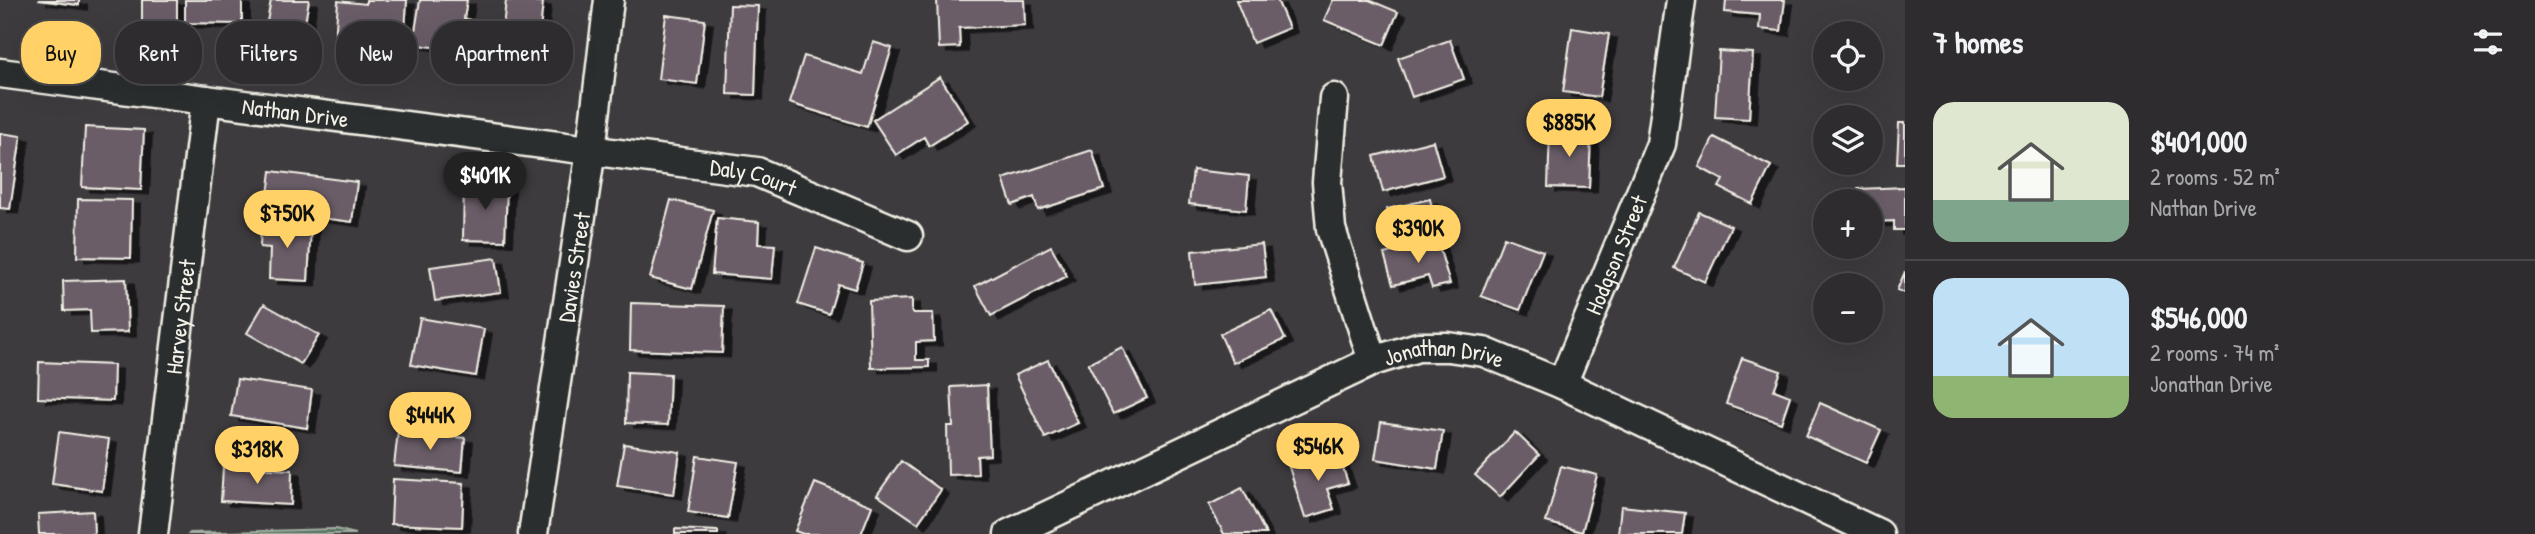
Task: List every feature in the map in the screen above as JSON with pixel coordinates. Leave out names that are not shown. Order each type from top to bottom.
[{"type":"street","name":"Davies Street","points":[[533,534],[591,150],[609,0]]},
{"type":"street","name":"Hodgson Street","points":[[1562,384],[1661,144],[1681,0]]},
{"type":"street","name":"Nathan Drive","points":[[0,73],[591,150]]},
{"type":"street","points":[[1334,98],[1327,182],[1331,229],[1373,361]]},
{"type":"street","name":"Harvey Street","points":[[153,534],[206,100]]},
{"type":"street","name":"Daly Court","points":[[591,150],[757,173],[908,236]]},
{"type":"street","name":"Jonathan Drive","points":[[1009,534],[1373,361],[1418,347],[1448,346],[1484,352],[1562,384],[1879,534]]},
{"type":"green space","points":[[336,529],[355,534],[189,534],[190,533]]},
{"type":"building","points":[[38,0],[79,0],[79,5]]},
{"type":"building","points":[[142,0],[177,0],[177,21],[142,21]]},
{"type":"building","points":[[185,0],[242,0],[242,21],[216,21],[216,24],[185,21]]},
{"type":"building","points":[[271,0],[309,0],[305,21],[267,21]]},
{"type":"building","points":[[366,0],[407,0],[406,21],[336,21],[338,1],[366,4]]},
{"type":"building","points":[[420,0],[467,0],[464,19],[477,21],[431,21],[431,47],[417,45]]},
{"type":"building","points":[[506,0],[543,2],[541,21],[504,21]]},
{"type":"building","points":[[937,0],[1024,0],[1025,25],[959,28],[960,47],[939,48]]},
{"type":"building","points":[[1236,0],[1277,0],[1289,28],[1253,43]]},
{"type":"building","points":[[1333,0],[1369,0],[1398,12],[1384,45],[1324,20]]},
{"type":"building","points":[[1726,0],[1785,0],[1781,31],[1759,29],[1760,15],[1725,12]]},
{"type":"building","points":[[730,5],[758,6],[755,95],[727,94]]},
{"type":"building","points":[[666,15],[705,20],[697,84],[658,79]]},
{"type":"building","points":[[1572,28],[1609,34],[1599,97],[1563,92]]},
{"type":"building","points":[[1450,40],[1464,79],[1412,97],[1398,58]]},
{"type":"building","points":[[873,42],[892,48],[867,127],[789,103],[804,56],[863,74]]},
{"type":"building","points":[[1719,51],[1753,53],[1749,119],[1715,117]]},
{"type":"building","points":[[940,77],[968,121],[929,146],[924,137],[896,155],[873,120]]},
{"type":"building","points":[[1899,123],[1905,123],[1905,163],[1897,163]]},
{"type":"building","points":[[85,127],[144,130],[141,190],[82,187]]},
{"type":"building","points":[[1550,130],[1591,131],[1589,188],[1548,187]]},
{"type":"building","points":[[0,133],[21,136],[10,209],[0,208]]},
{"type":"building","points":[[1714,137],[1771,166],[1752,204],[1719,187],[1723,180],[1699,167]]},
{"type":"building","points":[[1433,141],[1443,176],[1383,192],[1374,156]]},
{"type":"building","points":[[1092,150],[1104,189],[1038,210],[1034,197],[1012,205],[1003,179]]},
{"type":"building","points":[[1193,170],[1249,176],[1246,210],[1189,204]]},
{"type":"building","points":[[271,171],[357,182],[352,222],[266,211]]},
{"type":"building","points":[[464,183],[507,185],[505,241],[463,240]]},
{"type":"building","points":[[1905,187],[1905,230],[1894,230],[1894,221],[1883,221],[1883,189],[1858,189]]},
{"type":"building","points":[[78,199],[132,200],[131,258],[77,257]]},
{"type":"building","points":[[1430,199],[1436,225],[1393,234],[1387,209]]},
{"type":"building","points":[[671,200],[713,210],[692,289],[650,278]]},
{"type":"building","points":[[1699,212],[1731,226],[1705,282],[1674,268]]},
{"type":"building","points":[[717,218],[759,222],[758,244],[775,245],[772,279],[712,274]]},
{"type":"building","points":[[261,223],[311,225],[308,281],[269,279],[270,248],[260,247]]},
{"type":"building","points":[[1504,237],[1543,251],[1520,310],[1481,296]]},
{"type":"building","points":[[1437,240],[1450,284],[1432,288],[1428,276],[1393,285],[1384,254]]},
{"type":"building","points":[[1262,244],[1266,277],[1195,285],[1192,251]]},
{"type":"building","points":[[1051,246],[1067,276],[991,316],[975,286]]},
{"type":"building","points":[[816,248],[863,263],[855,289],[838,284],[829,314],[798,304]]},
{"type":"building","points":[[496,258],[501,292],[435,301],[430,267]]},
{"type":"building","points":[[1905,272],[1905,293],[1897,290]]},
{"type":"building","points":[[126,279],[128,332],[91,333],[90,310],[64,311],[63,281]]},
{"type":"building","points":[[912,299],[912,313],[933,313],[934,341],[916,342],[916,360],[929,360],[929,367],[871,368],[869,301]]},
{"type":"building","points":[[631,303],[724,306],[722,353],[630,350]]},
{"type":"building","points":[[264,304],[319,335],[301,364],[247,333]]},
{"type":"building","points":[[1271,310],[1285,339],[1233,363],[1220,334]]},
{"type":"building","points":[[420,318],[484,329],[476,376],[411,365]]},
{"type":"building","points":[[1122,347],[1147,398],[1113,414],[1088,364]]},
{"type":"building","points":[[1742,358],[1781,371],[1774,390],[1790,396],[1781,423],[1726,404]]},
{"type":"building","points":[[1048,360],[1078,423],[1045,438],[1015,375]]},
{"type":"building","points":[[39,362],[114,365],[113,401],[38,398]]},
{"type":"building","points":[[627,372],[670,374],[668,425],[626,423]]},
{"type":"building","points":[[237,379],[312,390],[307,428],[231,416]]},
{"type":"building","points":[[987,385],[990,455],[977,456],[978,474],[948,475],[947,426],[953,426],[951,387]]},
{"type":"building","points":[[1820,403],[1881,430],[1866,463],[1806,436]]},
{"type":"building","points":[[1381,422],[1443,431],[1437,469],[1375,459]]},
{"type":"building","points":[[398,431],[465,438],[462,472],[394,466]]},
{"type":"building","points":[[59,432],[109,439],[102,491],[52,484]]},
{"type":"building","points":[[1515,432],[1539,455],[1500,497],[1475,475]]},
{"type":"building","points":[[624,444],[680,452],[674,494],[617,486]]},
{"type":"building","points":[[1337,451],[1348,483],[1327,489],[1334,509],[1305,518],[1289,467]]},
{"type":"building","points":[[697,456],[738,462],[728,518],[688,512]]},
{"type":"building","points":[[901,461],[941,490],[918,523],[877,495]]},
{"type":"building","points":[[1561,466],[1597,475],[1582,532],[1546,522]]},
{"type":"building","points":[[223,467],[292,470],[291,505],[221,501]]},
{"type":"building","points":[[393,479],[464,483],[462,527],[391,524]]},
{"type":"building","points":[[815,483],[872,506],[861,534],[803,534],[795,531]]},
{"type":"building","points":[[1242,488],[1266,534],[1224,534],[1209,505]]},
{"type":"building","points":[[1621,506],[1685,513],[1682,534],[1618,534]]},
{"type":"building","points":[[93,511],[94,534],[39,534],[38,514]]},
{"type":"building","points":[[675,529],[718,531],[718,534],[675,534]]}]
